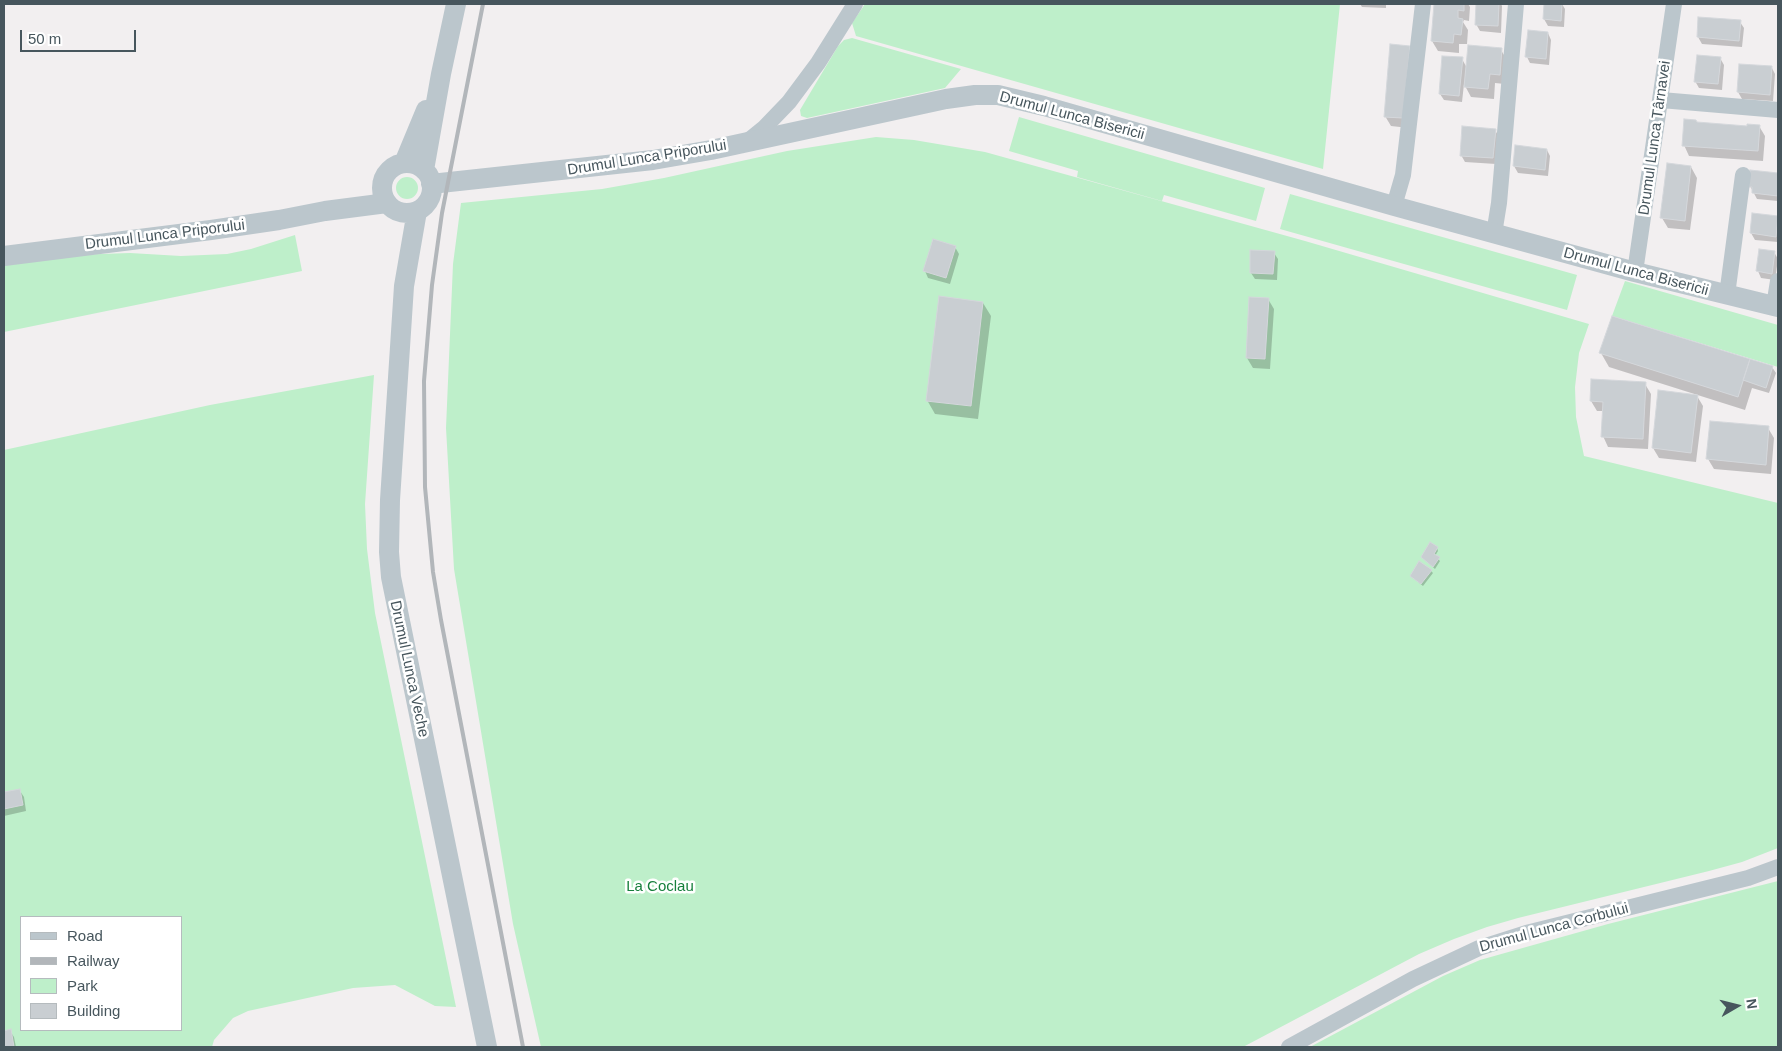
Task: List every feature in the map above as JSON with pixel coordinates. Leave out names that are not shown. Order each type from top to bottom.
[{"type":"street","points":[[428,177],[415,164],[404,164],[391,169],[386,174],[382,191],[401,208],[424,207],[429,200],[432,192],[428,177],[441,74],[456,4]]},
{"type":"street","name":"Drumul Lunca Priporului","points":[[428,177],[611,166],[680,156],[746,143],[764,128],[789,102],[818,62],[855,4]]},
{"type":"street","points":[[1394,206],[1403,175],[1423,4]]},
{"type":"street","points":[[1494,234],[1499,202],[1516,4]]},
{"type":"street","name":"Drumul Lunca Târnavei","points":[[1635,272],[1674,4]]},
{"type":"street","points":[[404,164],[441,74]]},
{"type":"street","name":"Drumul Lunca Bisericii","points":[[746,143],[946,99],[975,95],[998,95],[1044,106],[1494,234],[1635,272],[1776,306]]},
{"type":"street","points":[[1660,100],[1778,110]]},
{"type":"street","points":[[1727,295],[1743,175]]},
{"type":"street","name":"Drumul Lunca Priporului","points":[[325,211],[383,184]]},
{"type":"street","name":"Drumul Lunca Priporului","points":[[4,256],[211,230],[325,211],[401,208]]},
{"type":"street","name":"Drumul Lunca Veche","points":[[401,208],[404,286],[390,516],[390,577],[487,1047]]},
{"type":"street","points":[[1776,306],[1778,281]]},
{"type":"street","name":"Drumul Lunca Corbului","points":[[1289,1047],[1421,975],[1479,948],[1526,933],[1748,878],[1778,867]]},
{"type":"green space","points":[[865,4],[1340,4],[1323,169],[856,36],[852,23]]},
{"type":"green space","points":[[852,38],[961,69],[945,88],[807,118],[801,116],[800,110],[838,46],[844,40]]},
{"type":"green space","points":[[1019,117],[1265,188],[1256,221],[1164,195],[1162,201],[1077,177],[1078,171],[1009,151]]},
{"type":"green space","name":"La Coclau","points":[[876,137],[914,140],[985,152],[1305,241],[1589,324],[1579,353],[1575,387],[1576,417],[1584,456],[1778,503],[1778,848],[1742,862],[1518,918],[1454,939],[1419,954],[1243,1047],[541,1047],[513,924],[454,569],[446,428],[453,264],[461,203],[602,189],[664,178],[787,151]]},
{"type":"green space","points":[[407,177],[415,180],[418,188],[415,196],[407,199],[399,196],[396,188],[399,180]]},
{"type":"green space","points":[[1290,194],[1577,275],[1567,310],[1280,229]]},
{"type":"green space","points":[[295,235],[302,271],[4,332],[4,265],[71,255],[130,253],[181,256],[227,254],[251,249]]},
{"type":"green space","points":[[1625,281],[1778,325],[1778,367],[1612,316]]},
{"type":"green space","points":[[374,375],[365,504],[367,549],[375,613],[456,1007],[435,1006],[395,985],[353,988],[248,1011],[233,1018],[214,1040],[212,1047],[4,1047],[4,450],[210,405]]},
{"type":"green space","points":[[1778,881],[1778,1047],[1310,1047],[1443,976],[1480,960],[1608,924]]},
{"type":"building","points":[[1434,4],[1464,4],[1464,11],[1458,10],[1458,18],[1463,19],[1461,35],[1454,34],[1453,43],[1431,41]]},
{"type":"building","points":[[1476,4],[1499,4],[1498,26],[1475,25]]},
{"type":"building","points":[[1544,4],[1562,4],[1561,21],[1543,19]]},
{"type":"building","points":[[1698,17],[1741,20],[1739,41],[1697,37]]},
{"type":"building","points":[[1528,30],[1548,32],[1546,59],[1525,57]]},
{"type":"building","points":[[1390,44],[1410,46],[1403,118],[1384,117]]},
{"type":"building","points":[[1468,45],[1502,48],[1500,75],[1490,74],[1488,89],[1464,87]]},
{"type":"building","points":[[1697,55],[1721,57],[1718,84],[1694,82]]},
{"type":"building","points":[[1442,56],[1463,57],[1459,96],[1439,94]]},
{"type":"building","points":[[1739,64],[1772,66],[1770,95],[1737,92]]},
{"type":"building","points":[[1684,119],[1696,120],[1697,122],[1747,126],[1747,124],[1760,125],[1758,151],[1682,146]]},
{"type":"building","points":[[1462,126],[1496,129],[1493,158],[1460,156]]},
{"type":"building","points":[[1515,145],[1547,149],[1545,170],[1513,166]]},
{"type":"building","points":[[1667,163],[1691,166],[1685,221],[1660,218]]},
{"type":"building","points":[[1750,170],[1778,173],[1778,196],[1752,193],[1752,187],[1749,187]]},
{"type":"building","points":[[1752,213],[1778,216],[1776,237],[1750,233]]},
{"type":"building","points":[[933,239],[956,246],[946,278],[923,271]]},
{"type":"building","points":[[1759,249],[1775,251],[1772,274],[1756,271]]},
{"type":"building","points":[[1250,250],[1275,251],[1273,274],[1250,273]]},
{"type":"building","points":[[939,296],[983,302],[971,406],[926,401]]},
{"type":"building","points":[[1249,297],[1269,298],[1265,359],[1246,358]]},
{"type":"building","points":[[1612,316],[1750,359],[1738,397],[1599,353]]},
{"type":"building","points":[[1750,359],[1773,366],[1766,388],[1743,380]]},
{"type":"building","points":[[1591,379],[1646,382],[1643,439],[1601,437],[1603,402],[1590,401]]},
{"type":"building","points":[[1658,390],[1698,395],[1691,453],[1652,448]]},
{"type":"building","points":[[1710,421],[1769,426],[1766,465],[1706,459]]},
{"type":"building","points":[[1430,542],[1438,547],[1434,554],[1440,557],[1433,567],[1421,557]]},
{"type":"building","points":[[1419,561],[1432,570],[1421,584],[1410,576]]},
{"type":"building","points":[[20,789],[23,805],[4,809],[4,792]]},
{"type":"building","points":[[11,1029],[14,1047],[4,1047],[4,1031]]},
{"type":"railway","points":[[483,4],[442,213],[432,285],[424,381],[425,487],[433,572],[441,620],[523,1047]]}]
